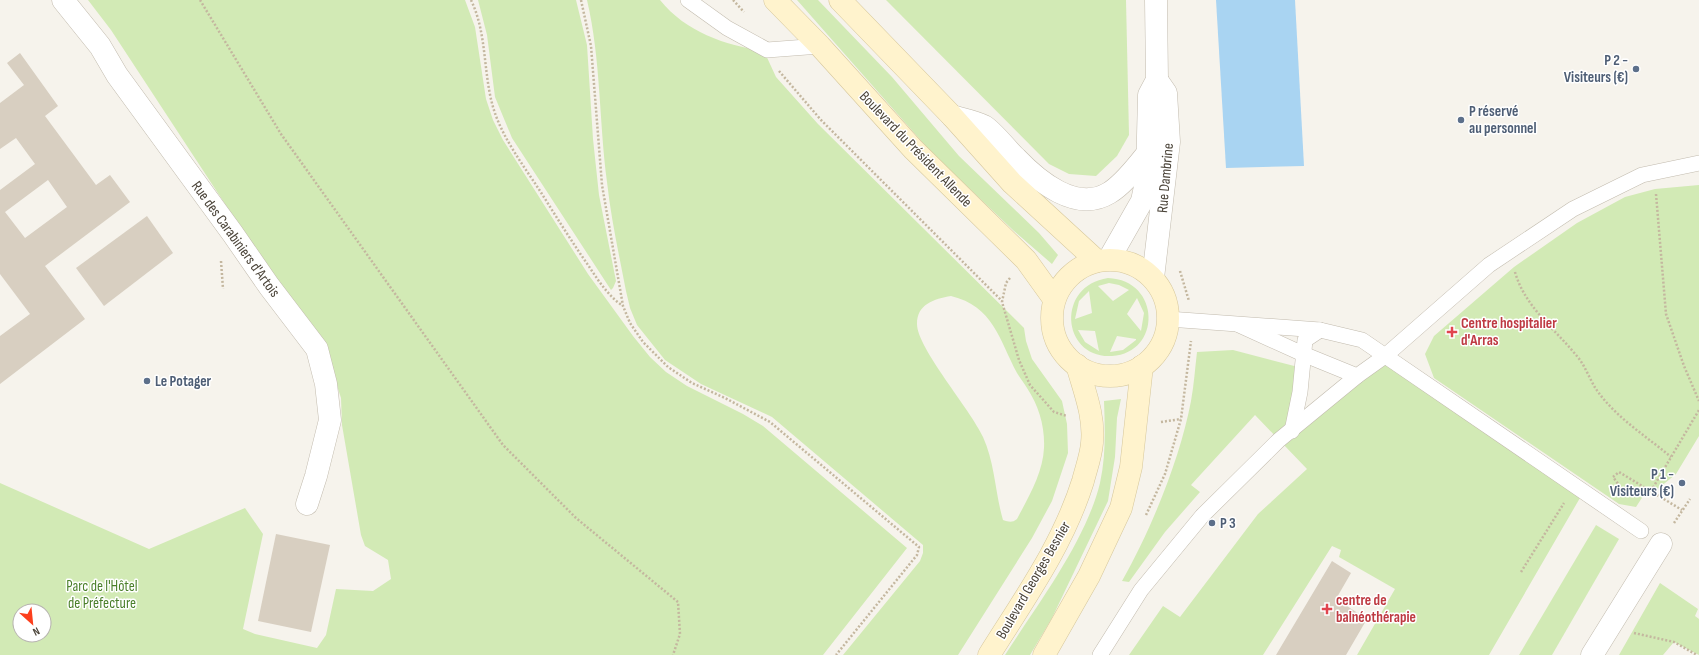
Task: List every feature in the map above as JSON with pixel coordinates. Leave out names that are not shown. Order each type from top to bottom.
[{"type":"main road","name":"Boulevard du Président Allende","points":[[775,0],[820,46],[913,149],[1026,260],[1054,299]]},
{"type":"main road","points":[[840,0],[952,116],[1012,183],[1103,260]]},
{"type":"main road","points":[[1103,260],[1129,262],[1146,271],[1161,290],[1167,304],[1168,319],[1162,345],[1154,356],[1142,366],[1126,374],[1107,376],[1095,375],[1077,366],[1064,355],[1053,334],[1051,317],[1054,299],[1058,290],[1070,274],[1087,264],[1103,260]]},
{"type":"main road","name":"Boulevard Georges Besnier","points":[[989,655],[1048,560],[1062,534],[1075,506],[1088,465],[1092,442],[1092,423],[1077,366]]},
{"type":"main road","points":[[1044,655],[1089,576],[1121,508],[1131,467],[1142,366]]},
{"type":"street","name":"Rue des Carabiniers d'Artois","points":[[64,0],[100,46],[117,75],[317,350],[326,384],[330,420],[316,476],[307,504]]},
{"type":"street","name":"Rue Dambrine","points":[[1103,260],[1142,201],[1147,177],[1148,95],[1157,80],[1156,0]]},
{"type":"street","name":"Rue Dambrine","points":[[1153,278],[1169,142],[1166,93],[1157,80]]},
{"type":"street","points":[[952,116],[984,127],[1041,181],[1068,196],[1080,199],[1096,198],[1109,194],[1120,185],[1147,154]]},
{"type":"street","points":[[1592,655],[1661,544]]},
{"type":"lane","points":[[688,0],[727,28],[767,50],[820,46]]},
{"type":"lane","points":[[1100,655],[1141,590],[1202,516],[1279,440],[1292,431],[1357,376],[1385,356],[1489,265],[1573,210],[1606,192],[1654,172],[1699,163]]},
{"type":"lane","points":[[1168,319],[1320,330],[1362,340],[1641,531]]},
{"type":"lane","points":[[1240,325],[1303,354],[1357,376]]},
{"type":"lane","points":[[1292,431],[1300,392],[1305,340],[1320,330]]},
{"type":"path","points":[[200,0],[281,134],[503,445],[576,518],[678,602],[680,634],[673,655]]},
{"type":"path","points":[[471,0],[480,26],[492,101],[502,130],[597,279],[614,300],[623,306]]},
{"type":"path","points":[[580,0],[591,46],[602,185],[623,306],[630,323],[643,342],[668,367],[692,383],[725,398],[770,422],[919,547],[917,555],[836,655]]},
{"type":"path","points":[[767,50],[781,74],[821,120],[1002,302]]},
{"type":"path","points":[[1654,172],[1666,314],[1684,366],[1699,401]]},
{"type":"path","points":[[1506,253],[1514,267],[1518,282],[1538,314],[1577,356],[1596,390],[1617,414],[1671,457]]},
{"type":"path","points":[[1651,491],[1699,410]]},
{"type":"path","points":[[1627,495],[1613,477],[1619,472],[1682,510]]},
{"type":"path","points":[[1521,572],[1574,486]]},
{"type":"path","points":[[1676,520],[1690,499]]},
{"type":"path","points":[[1607,630],[1657,637],[1674,642],[1697,655]]},
{"type":"green space","name":"Parc de l'Hôtel de Préfecture","points":[[88,0],[465,0],[475,27],[486,99],[493,120],[503,140],[588,274],[633,336],[650,357],[666,372],[687,386],[743,414],[763,426],[907,548],[823,655],[0,655],[0,483],[149,549],[245,508],[263,534],[243,629],[255,634],[317,648],[326,635],[336,589],[373,591],[391,579],[388,560],[365,546],[361,535],[342,425],[341,398],[330,364],[111,30]]},
{"type":"green space","points":[[478,0],[576,0],[587,45],[593,139],[599,195],[616,281],[611,290],[512,138],[495,97],[487,35]]},
{"type":"green space","points":[[587,0],[660,0],[670,11],[694,29],[720,41],[764,51],[776,77],[818,124],[1024,328],[1026,341],[1032,359],[1062,401],[1067,424],[1068,453],[1052,501],[1032,538],[958,655],[843,655],[920,561],[923,553],[923,545],[772,417],[701,384],[665,360],[637,325],[630,308],[615,236],[604,159],[592,23]],"holes":[[[951,296],[976,307],[986,316],[993,326],[1017,373],[1035,402],[1042,425],[1044,448],[1041,467],[1026,503],[1017,519],[1012,522],[1003,520],[990,457],[983,437],[968,411],[935,363],[919,335],[917,324],[918,317],[923,307],[933,301]]]},
{"type":"green space","points":[[797,0],[818,0],[892,77],[959,156],[1039,233],[1058,255],[1052,264],[1014,231],[931,152]]},
{"type":"green space","points":[[886,0],[1126,0],[1129,135],[1117,156],[1096,176],[1069,174],[1049,164]]},
{"type":"green space","points":[[1699,185],[1699,436],[1676,474],[1654,492],[1647,490],[1636,507],[1619,504],[1434,378],[1425,354],[1434,336],[1514,267],[1577,223],[1625,197],[1655,189]]},
{"type":"green space","points":[[1108,278],[1125,282],[1138,291],[1146,303],[1149,317],[1147,331],[1140,343],[1128,352],[1112,356],[1095,354],[1083,346],[1075,335],[1071,321],[1073,307],[1079,294],[1091,284]],"holes":[[[1109,283],[1119,285],[1129,290],[1113,301],[1098,286]],[[1089,291],[1092,313],[1075,319],[1079,301]],[[1137,298],[1144,313],[1141,331],[1127,314]],[[1078,330],[1095,331],[1099,351],[1085,342]],[[1117,336],[1136,339],[1123,350],[1110,352]]]},
{"type":"green space","points":[[1233,350],[1302,368],[1292,430],[1385,356],[1584,491],[1489,655],[1357,655],[1395,589],[1339,557],[1341,550],[1332,546],[1263,655],[1129,655],[1163,606],[1180,617],[1258,514],[1307,469],[1255,415],[1191,485],[1200,492],[1165,532],[1129,582],[1122,581],[1154,517],[1180,446],[1191,401],[1197,352]]},
{"type":"green space","points":[[1121,399],[1117,418],[1115,457],[1108,501],[1052,618],[1030,655],[1005,655],[1059,572],[1084,527],[1093,505],[1102,473],[1105,442],[1104,401]]},
{"type":"green space","points":[[1596,525],[1619,539],[1552,655],[1519,655]]},
{"type":"green space","points":[[1660,583],[1698,609],[1695,616],[1699,619],[1699,655],[1674,642],[1663,655],[1619,655]]},
{"type":"water","points":[[1216,0],[1295,0],[1304,166],[1226,168]]},
{"type":"building","points":[[20,53],[58,106],[45,116],[96,185],[110,175],[130,202],[45,266],[85,319],[0,384],[0,336],[30,314],[0,274],[0,190],[35,164],[16,138],[0,149],[0,103],[24,85],[7,63]],"holes":[[[48,180],[67,207],[25,238],[5,212]]]},
{"type":"building","points":[[147,216],[173,253],[104,306],[76,268]]},
{"type":"building","points":[[276,534],[330,545],[311,632],[258,621]]},
{"type":"building","name":"centre de balnéothérapie","points":[[1332,561],[1351,573],[1336,599],[1367,619],[1346,655],[1276,655]]},
{"type":"place","name":"P 2 - Visiteurs (€)","points":[[1636,69]]},
{"type":"place","name":"P réservé au personnel","points":[[1461,120]]},
{"type":"place","name":"Centre hospitalier d'Arras","points":[[1452,332]]},
{"type":"place","name":"Le Potager","points":[[147,381]]},
{"type":"place","name":"P 1 - Visiteurs (€)","points":[[1682,483]]},
{"type":"place","name":"P 3","points":[[1212,523]]},
{"type":"place","name":"centre de balnéothérapie","points":[[1327,609]]}]
